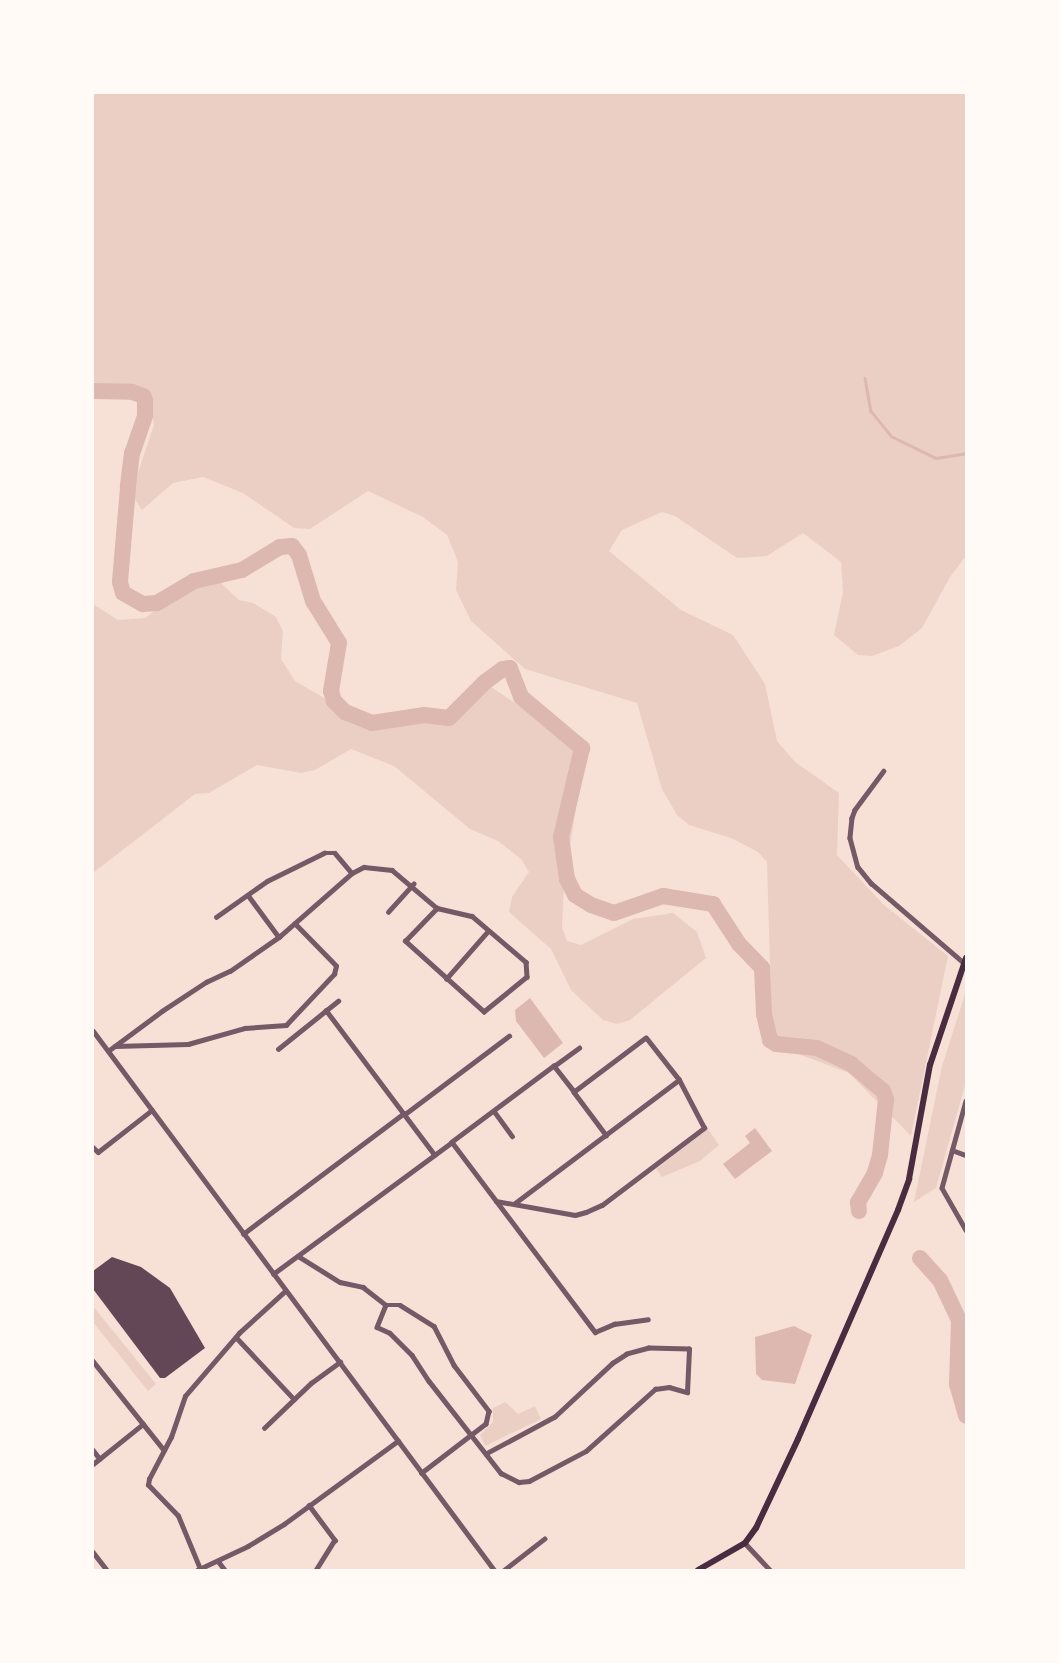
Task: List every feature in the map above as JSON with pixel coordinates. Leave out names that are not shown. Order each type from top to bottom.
[{"type":"main road","points":[[698,1570],[745,1543],[764,1515],[898,1210],[909,1179],[930,1065],[965,962]]},
{"type":"street","points":[[884,771],[852,818],[850,838],[858,867],[872,883],[965,962]]},
{"type":"street","points":[[216,917],[267,881],[326,852],[339,855],[352,873]]},
{"type":"street","points":[[108,1051],[206,982],[230,971],[279,937],[352,873],[364,867],[392,870],[413,884],[437,908],[472,916],[526,962],[527,977],[484,1012],[405,941],[437,908]]},
{"type":"street","points":[[388,912],[413,884]]},
{"type":"street","points":[[248,895],[279,937]]},
{"type":"street","points":[[114,1046],[188,1044],[245,1028],[286,1025],[334,974],[335,966],[295,923]]},
{"type":"street","points":[[446,978],[488,931]]},
{"type":"street","points":[[278,1049],[338,1001]]},
{"type":"street","points":[[326,1010],[435,1155]]},
{"type":"street","points":[[93,1031],[494,1570]]},
{"type":"street","points":[[243,1234],[509,1037]]},
{"type":"street","points":[[496,1201],[575,1214],[601,1205],[704,1128],[679,1080],[646,1038],[574,1092]]},
{"type":"street","points":[[273,1274],[579,1048]]},
{"type":"street","points":[[554,1066],[606,1135]]},
{"type":"street","points":[[515,1203],[679,1080]]},
{"type":"street","points":[[966,1102],[942,1188],[966,1230]]},
{"type":"street","points":[[93,1147],[98,1152],[152,1110]]},
{"type":"street","points":[[494,1111],[512,1136]]},
{"type":"street","points":[[452,1142],[595,1332],[614,1324],[648,1320]]},
{"type":"street","points":[[952,1150],[966,1155]]},
{"type":"street","points":[[298,1256],[340,1282],[363,1287],[386,1304],[400,1305],[435,1326],[454,1365],[489,1410],[486,1424],[422,1473]]},
{"type":"street","points":[[285,1291],[236,1337],[185,1396],[164,1451],[152,1470],[148,1485],[178,1516],[198,1570],[260,1539],[398,1441]]},
{"type":"street","points":[[386,1304],[377,1327],[390,1333],[412,1355],[472,1436],[486,1454],[501,1473],[512,1480],[524,1482],[586,1451],[654,1389],[669,1387],[687,1392],[689,1349],[649,1348],[627,1354],[555,1417],[486,1454]]},
{"type":"street","points":[[236,1337],[294,1399]]},
{"type":"street","points":[[264,1428],[294,1399],[340,1362]]},
{"type":"street","points":[[93,1363],[164,1451]]},
{"type":"street","points":[[93,1464],[143,1424]]},
{"type":"street","points":[[93,1450],[100,1459]]},
{"type":"street","points":[[309,1505],[335,1540],[328,1546],[316,1570]]},
{"type":"street","points":[[504,1570],[544,1539]]},
{"type":"street","points":[[745,1543],[770,1570]]},
{"type":"street","points":[[93,1552],[107,1570]]},
{"type":"street","points":[[218,1560],[225,1570]]},
{"type":"shaded area","points":[[93,93],[966,93],[966,556],[950,577],[922,628],[899,646],[872,656],[858,655],[834,635],[843,592],[841,562],[803,533],[767,556],[737,558],[675,516],[662,512],[622,530],[609,551],[681,610],[733,635],[765,684],[777,741],[795,762],[839,793],[837,855],[884,905],[948,956],[911,1136],[849,1073],[793,1052],[769,1034],[763,1022],[770,964],[767,862],[758,852],[731,838],[689,825],[677,815],[662,789],[637,703],[525,669],[471,621],[456,590],[458,562],[447,535],[423,517],[368,491],[310,529],[294,528],[243,493],[203,477],[173,483],[142,510],[134,498],[134,484],[154,425],[152,410],[126,393],[93,382]]},
{"type":"shaded area","points":[[219,581],[239,600],[253,603],[276,617],[283,631],[281,659],[295,681],[355,716],[441,716],[491,687],[585,750],[564,885],[562,927],[567,941],[581,945],[633,919],[673,913],[697,932],[706,958],[630,1020],[617,1024],[603,1020],[571,990],[551,949],[509,912],[512,897],[529,872],[521,859],[498,841],[470,829],[394,766],[351,749],[315,770],[301,773],[257,765],[209,793],[195,794],[93,873],[93,604],[118,620],[145,618],[191,584]]},
{"type":"shaded area","points":[[966,991],[966,1082],[936,1188],[914,1202],[942,1066]]},
{"type":"shaded area","points":[[530,998],[563,1043],[544,1058],[516,1021],[515,1010]]},
{"type":"shaded area","points":[[755,1128],[772,1151],[735,1179],[723,1164],[750,1143],[745,1136]]},
{"type":"shaded area","points":[[708,1129],[719,1145],[700,1161],[662,1177],[656,1169]]},
{"type":"shaded area","points":[[93,1306],[156,1384],[148,1391],[93,1322]]},
{"type":"shaded area","points":[[794,1326],[812,1335],[795,1384],[762,1380],[756,1374],[755,1337]]},
{"type":"shaded area","points":[[505,1402],[518,1414],[535,1406],[541,1419],[485,1446],[480,1435],[493,1422],[493,1408]]},
{"type":"building","points":[[112,1257],[141,1267],[170,1288],[205,1348],[165,1378],[160,1378],[93,1289],[93,1271]]},
{"type":"waterway","points":[[865,378],[871,411],[891,436],[936,458],[966,453]]},
{"type":"waterway","points":[[93,391],[132,392],[143,396],[145,400],[145,416],[132,453],[128,488],[120,582],[123,593],[143,604],[157,603],[194,581],[242,570],[280,547],[292,546],[299,555],[313,601],[339,643],[331,691],[334,701],[345,712],[372,723],[424,715],[449,718],[485,682],[503,669],[510,668],[521,697],[582,748],[561,837],[567,879],[575,895],[591,905],[614,913],[663,896],[713,904],[739,944],[762,968],[764,1014],[770,1040],[776,1044],[817,1048],[851,1064],[883,1091],[886,1099],[880,1155],[875,1173],[858,1202],[859,1211]]},
{"type":"waterway","points":[[920,1258],[940,1280],[959,1320],[957,1384],[966,1416]]}]
